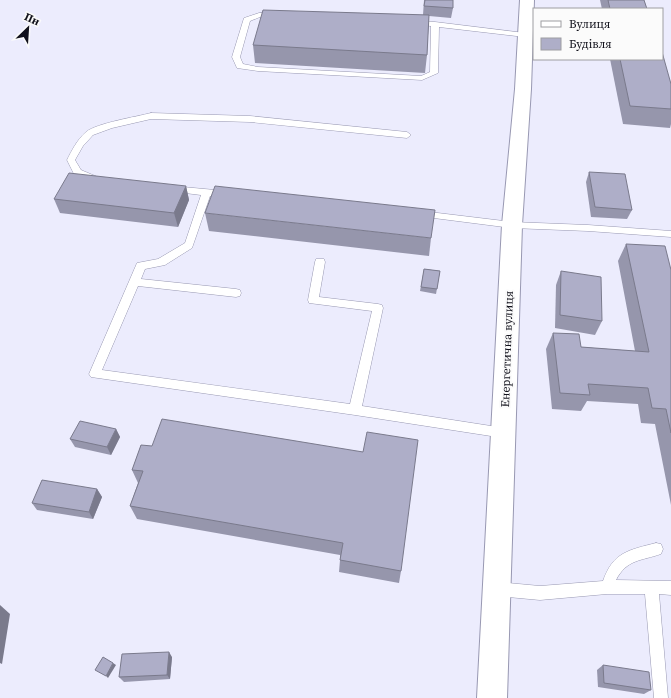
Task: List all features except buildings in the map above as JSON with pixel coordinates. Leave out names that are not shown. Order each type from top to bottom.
[{"type":"street","name":"Енергетична вулиця","points":[[492,698],[512,225],[523,89],[527,0]]},
{"type":"lane","points":[[283,14],[259,14],[247,20],[236,57],[240,66],[258,69],[422,78],[434,73],[435,24]]},
{"type":"lane","points":[[407,22],[525,35]]},
{"type":"lane","points":[[103,182],[76,172],[71,160],[79,145],[90,133],[109,126],[151,116],[250,119],[407,135]]},
{"type":"lane","points":[[162,188],[238,195]]},
{"type":"lane","points":[[207,192],[189,245],[160,262],[140,266],[95,374],[355,410],[504,433]]},
{"type":"lane","points":[[414,213],[512,225],[588,228],[671,234]]},
{"type":"lane","points":[[320,262],[313,300],[378,308],[355,410]]},
{"type":"lane","points":[[134,282],[236,293]]},
{"type":"lane","points":[[607,587],[612,572],[625,557],[656,549]]},
{"type":"lane","points":[[496,589],[540,593],[607,587],[671,588]]},
{"type":"lane","points":[[652,587],[662,698]]}]
